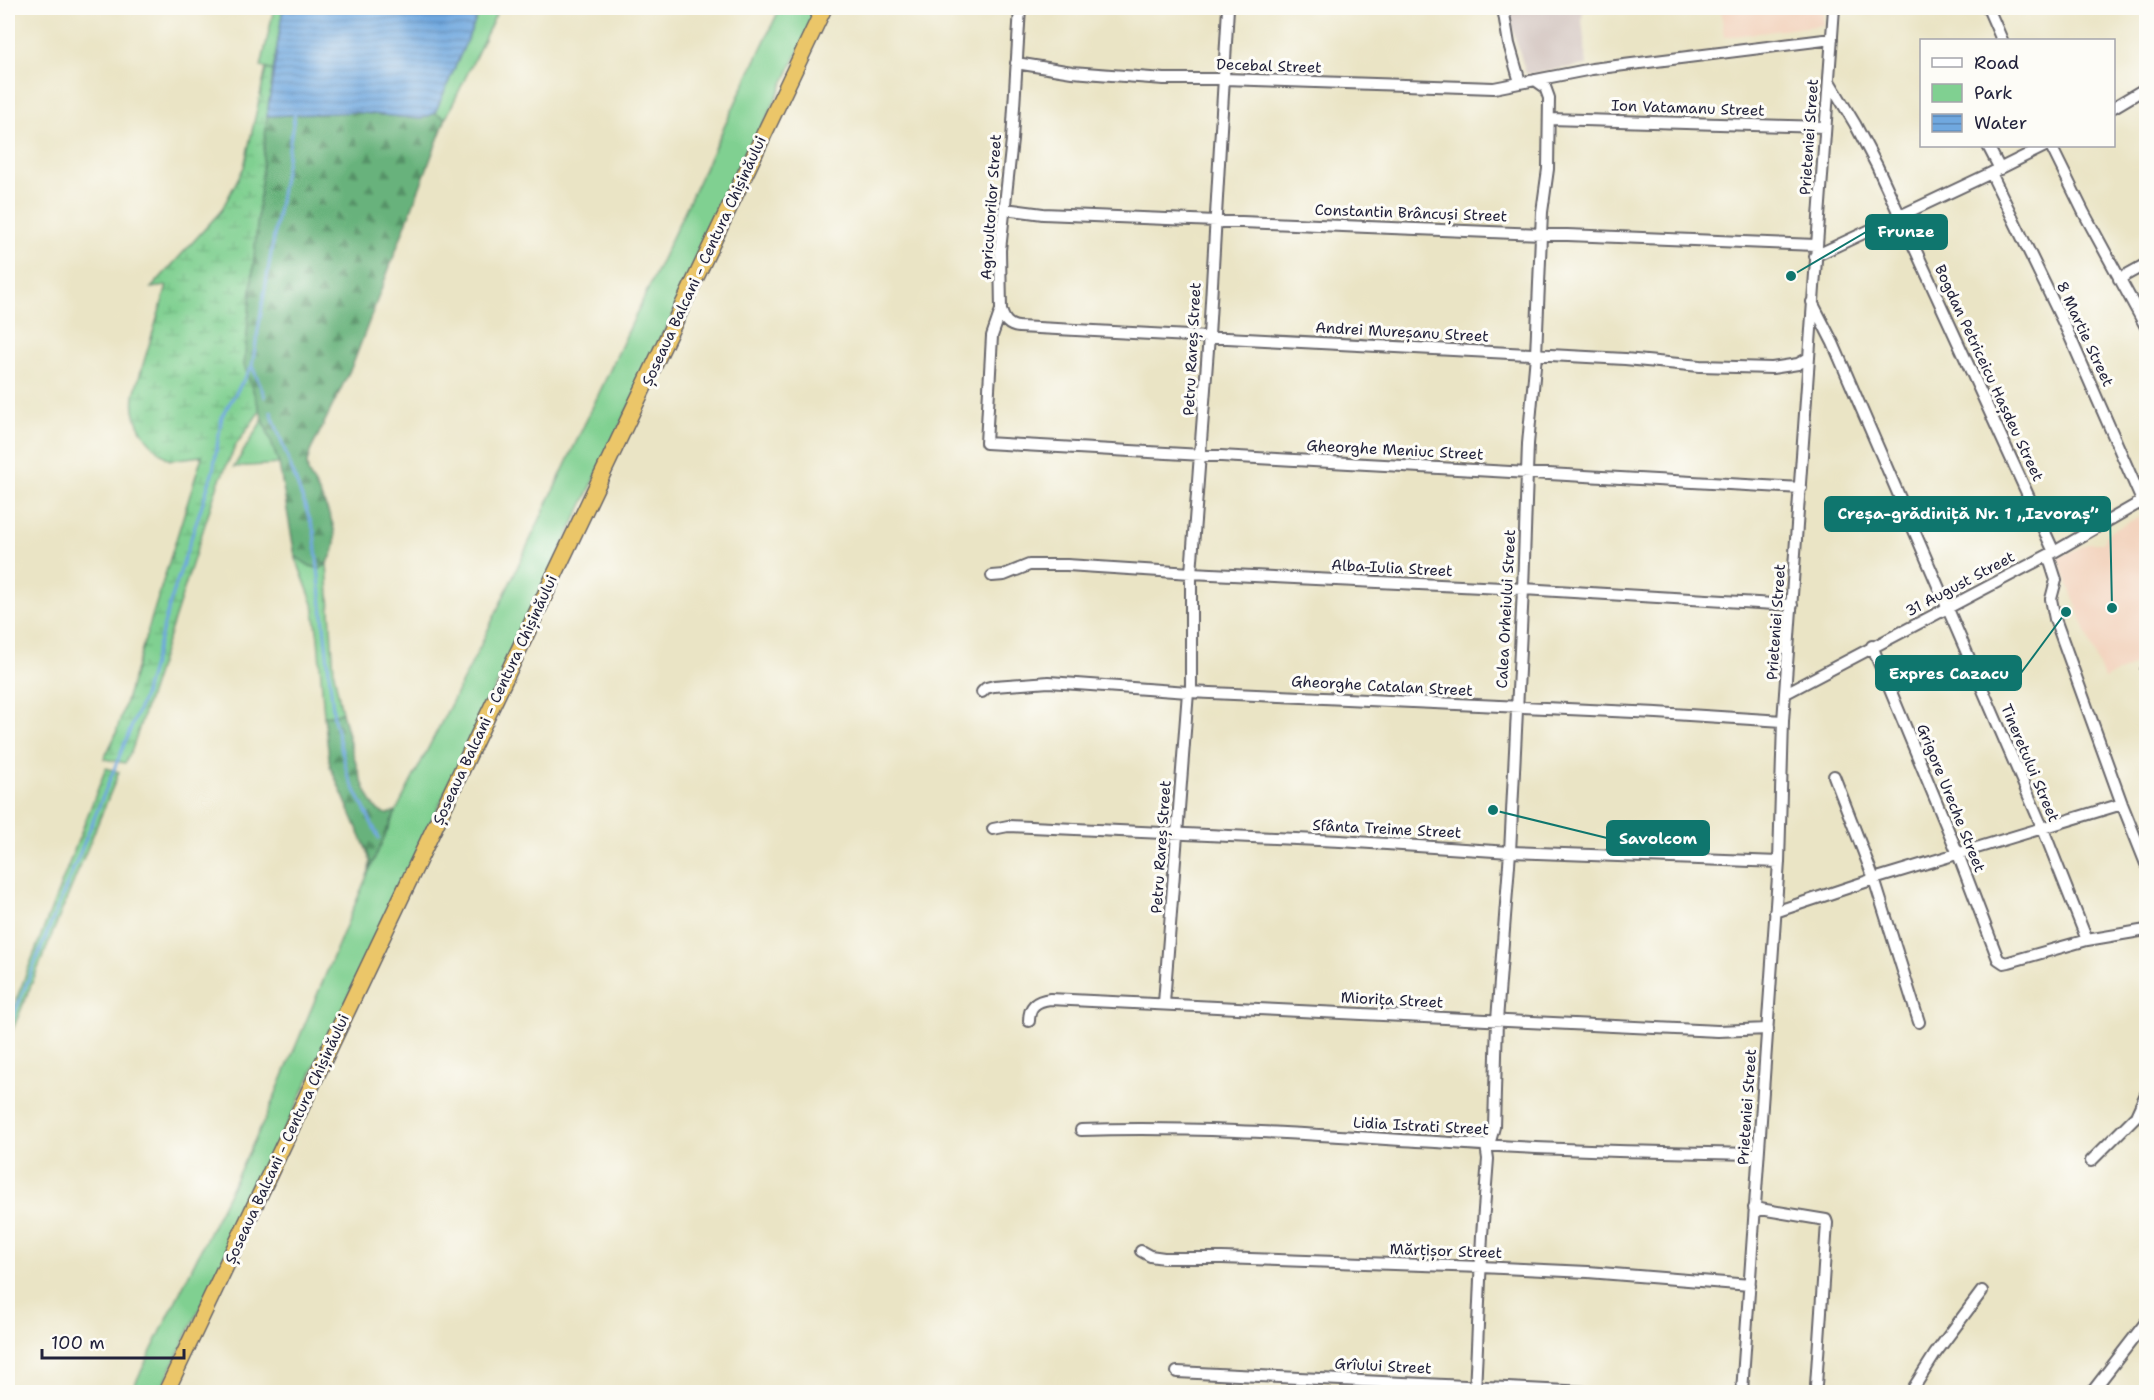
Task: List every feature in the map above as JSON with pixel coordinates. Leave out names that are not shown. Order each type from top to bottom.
[{"type":"highway","name":"Șoseaua Balcani - Centura Chișinăului","points":[[166,1392],[824,8]]},
{"type":"street","name":"Agricultorilor Street","points":[[986,443],[992,336],[1001,310],[1000,250],[1020,8]]},
{"type":"street","name":"Petru Rareș Street","points":[[1164,1003],[1178,834],[1183,734],[1189,692],[1191,573],[1209,336],[1228,8]]},
{"type":"street","points":[[1503,8],[1509,44],[1520,82],[1631,63],[1832,39]]},
{"type":"street","name":"Prieteniei Street","points":[[1742,1392],[1779,862],[1783,721],[1834,8]]},
{"type":"street","points":[[1988,8],[2002,39]]},
{"type":"street","name":"Decebal Street","points":[[1016,63],[1050,70],[1138,78],[1224,79],[1443,88],[1494,88],[1520,82]]},
{"type":"street","name":"Calea Orheiului Street","points":[[1476,1389],[1488,1145],[1494,1127],[1497,1020],[1510,852],[1527,473],[1536,355],[1543,198],[1548,169],[1549,98],[1545,87],[1535,80]]},
{"type":"street","name":"Bogdan Petriceicu Hașdeu Street","points":[[1829,81],[1855,124],[1900,215],[2051,553],[2056,580],[2051,599],[2055,619],[2146,864]]},
{"type":"street","points":[[2115,106],[2146,88]]},
{"type":"street","name":"Ion Vatamanu Street","points":[[1550,119],[1825,127]]},
{"type":"street","name":"8 Martie Street","points":[[1988,147],[1996,171],[2145,504]]},
{"type":"street","points":[[1815,250],[1900,215],[2043,147]]},
{"type":"street","points":[[2052,147],[2146,327]]},
{"type":"street","name":"Constantin Brâncuși Street","points":[[1005,210],[1053,215],[1542,234],[1815,250]]},
{"type":"street","points":[[2120,279],[2146,264]]},
{"type":"street","name":"Tineretului Street","points":[[1812,302],[1833,343],[2043,829],[2087,940]]},
{"type":"street","name":"Andrei Mureșanu Street","points":[[1001,310],[1006,322],[1012,326],[1625,359],[1700,366],[1772,368],[1798,364],[1809,358]]},
{"type":"street","name":"Gheorghe Meniuc Street","points":[[986,443],[1801,488]]},
{"type":"street","name":"31 August Street","points":[[1786,693],[2145,504]]},
{"type":"street","name":"Alba-Iulia Street","points":[[992,576],[1004,575],[1029,565],[1066,565],[1792,605]]},
{"type":"street","name":"Grigore Ureche Street","points":[[1872,646],[1958,854],[1997,956],[2001,961],[2008,962],[2087,940]]},
{"type":"street","name":"Gheorghe Catalan Street","points":[[982,692],[994,686],[1049,682],[1189,692],[1657,713],[1783,721]]},
{"type":"street","points":[[1834,776],[1874,879],[1919,1022]]},
{"type":"street","points":[[1775,912],[1874,879],[2122,804]]},
{"type":"street","name":"Sfânta Treime Street","points":[[993,829],[1008,826],[1340,841],[1510,852],[1779,862]]},
{"type":"street","points":[[2087,940],[2146,930]]},
{"type":"street","name":"Miorița Street","points":[[1029,1021],[1030,1008],[1036,1002],[1050,999],[1718,1031],[1768,1029]]},
{"type":"street","points":[[2091,1161],[2136,1116],[2146,1094]]},
{"type":"street","name":"Lidia Istrati Street","points":[[1082,1130],[1195,1130],[1375,1137],[1617,1152],[1758,1154]]},
{"type":"street","points":[[1754,1208],[1826,1220],[1816,1385]]},
{"type":"street","name":"Mărțișor Street","points":[[1141,1251],[1150,1256],[1164,1258],[1481,1267],[1588,1272],[1750,1285]]},
{"type":"street","points":[[1911,1392],[1935,1354],[1983,1291]]},
{"type":"street","points":[[2092,1392],[2146,1322]]},
{"type":"street","name":"Grîului Street","points":[[1177,1372],[1476,1389],[1587,1392]]},
{"type":"shaded area","points":[[1510,8],[1583,8],[1582,21],[1587,65],[1526,74],[1512,27]]},
{"type":"shaded area","points":[[1721,8],[1823,8],[1823,25],[1724,37]]},
{"type":"shaded area","points":[[2139,517],[2146,535],[2146,659],[2104,679],[2058,558],[2090,543],[2103,543],[2106,534]]},
{"type":"green space","points":[[274,8],[283,8],[273,71],[261,67]]},
{"type":"green space","points":[[481,8],[499,8],[446,118],[435,113]]},
{"type":"green space","points":[[780,8],[819,8],[160,1392],[131,1392],[266,1117],[396,811],[477,653]]},
{"type":"green space","points":[[266,69],[273,71],[244,365],[260,411],[236,445],[218,484],[132,750],[125,763],[104,759],[115,736],[202,456],[170,460],[147,439],[137,422],[134,412],[135,391],[167,286],[151,288],[221,211],[244,167]]},
{"type":"green space","points":[[354,112],[421,119],[435,113],[446,118],[353,364],[310,452],[307,463],[308,472],[327,508],[335,535],[330,559],[320,569],[310,566],[295,556],[279,464],[244,366],[267,116]]},
{"type":"green space","points":[[263,419],[279,464],[234,467]]},
{"type":"green space","points":[[295,556],[310,566],[320,569],[327,564],[334,673],[342,713],[324,716],[313,604]]},
{"type":"green space","points":[[342,713],[356,765],[373,803],[383,813],[396,811],[369,871],[370,861],[367,851],[330,766],[324,716]]},
{"type":"green space","points":[[106,768],[119,772],[8,1041],[8,1021]]},
{"type":"water","points":[[283,8],[481,8],[435,113],[421,119],[354,112],[267,116]]},
{"type":"waterway","points":[[8,1029],[144,696],[171,600],[213,471],[222,416],[252,366],[295,112]]},
{"type":"waterway","points":[[252,366],[265,397]]},
{"type":"waterway","points":[[271,412],[314,531],[334,719],[348,776],[379,838]]},
{"type":"place","name":"Frunze","points":[[1791,276]]},
{"type":"place","name":"Creșa-grădiniță Nr. 1 „Izvoraș”","points":[[2112,608]]},
{"type":"place","name":"Expres Cazacu","points":[[2066,612]]},
{"type":"place","name":"Savolcom","points":[[1493,810]]}]
